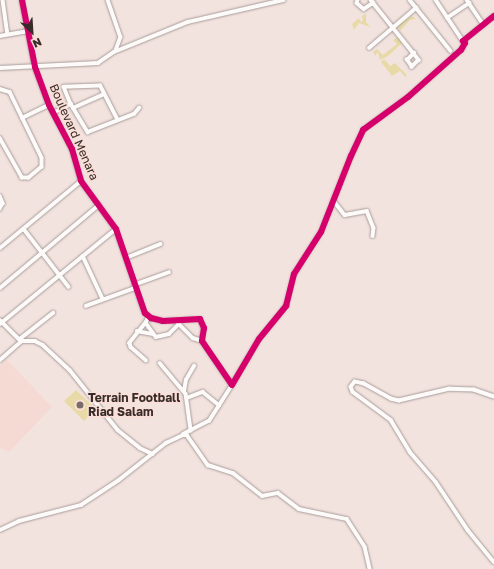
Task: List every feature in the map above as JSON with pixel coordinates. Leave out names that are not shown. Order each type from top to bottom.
[{"type":"street","points":[[3,0],[8,34]]},
{"type":"street","name":"Boulevard Menara","points":[[22,0],[35,67],[53,113],[75,155],[81,181],[100,205],[116,229],[135,286],[149,317]]},
{"type":"street","points":[[108,0],[121,36],[116,52]]},
{"type":"street","points":[[0,68],[93,64],[116,52],[188,22],[283,0]]},
{"type":"street","points":[[358,0],[357,3],[364,9],[372,1],[414,54]]},
{"type":"street","points":[[410,0],[451,51]]},
{"type":"street","points":[[0,530],[19,521],[81,505],[183,434],[206,424],[232,385],[262,335],[286,306],[294,274],[321,232],[351,156],[366,127],[395,108],[444,66],[464,46],[463,41],[436,0]]},
{"type":"street","points":[[447,18],[468,1],[484,25]]},
{"type":"street","points":[[369,48],[416,8]]},
{"type":"street","points":[[463,41],[494,16]]},
{"type":"street","points":[[0,36],[27,31]]},
{"type":"street","points":[[117,119],[104,94],[97,85],[65,86],[64,90],[88,132],[117,119],[134,114],[139,108]]},
{"type":"street","points":[[0,89],[10,92],[42,158],[42,167],[29,178],[22,178],[0,139]]},
{"type":"street","points":[[53,113],[104,94]]},
{"type":"street","points":[[22,118],[50,105]]},
{"type":"street","points":[[0,248],[81,181]]},
{"type":"street","points":[[0,196],[3,203],[0,209]]},
{"type":"street","points":[[334,201],[344,215],[367,211],[374,228],[373,236]]},
{"type":"street","points":[[0,288],[100,205]]},
{"type":"street","points":[[24,229],[69,287]]},
{"type":"street","points":[[116,229],[60,276],[1,322],[21,340],[35,341],[43,345],[70,370],[118,430],[140,448],[153,454]]},
{"type":"street","points":[[126,258],[160,244]]},
{"type":"street","points":[[83,256],[103,300]]},
{"type":"street","points":[[86,306],[169,272]]},
{"type":"street","points":[[0,360],[53,313]]},
{"type":"street","points":[[146,360],[130,345],[137,330],[146,323],[149,317],[163,322],[178,323],[200,319],[204,325],[202,341]]},
{"type":"street","points":[[146,323],[153,334]]},
{"type":"street","points":[[178,323],[192,338],[202,341],[232,385]]},
{"type":"street","points":[[137,330],[153,334],[156,337],[164,336],[178,323]]},
{"type":"street","points":[[160,363],[184,391],[188,398],[191,431]]},
{"type":"street","points":[[184,391],[186,380],[194,366]]},
{"type":"street","points":[[494,397],[474,390],[450,390],[399,400],[391,399],[364,384],[355,382],[350,386],[353,392],[391,420],[410,452],[436,482],[468,530],[494,562]]},
{"type":"street","points":[[188,398],[203,392],[219,405]]},
{"type":"street","points":[[183,434],[187,436],[208,465],[233,473],[262,496],[278,493],[299,509],[347,519],[366,548],[370,569]]},
{"type":"shaded area","points":[[366,13],[366,22],[370,27],[359,23],[354,30],[352,24],[359,18],[361,22],[363,21],[362,16]]},
{"type":"shaded area","points":[[412,16],[416,19],[410,20],[400,31],[397,26]]},
{"type":"shaded area","points":[[398,37],[402,43],[388,56],[380,60],[378,52],[375,56],[373,52],[377,49],[383,55],[397,44],[393,40]]},
{"type":"shaded area","points":[[384,59],[390,66],[395,63],[407,75],[405,77],[400,71],[392,76],[381,62]]},
{"type":"shaded area","points":[[6,359],[52,407],[9,452],[0,448],[0,366]]},
{"type":"shaded area","name":"Terrain Football Riad Salam","points":[[76,390],[96,409],[84,421],[64,401]]},
{"type":"cycle path","points":[[22,0],[35,67],[49,105],[72,149],[81,181],[116,229],[145,313],[151,318],[163,321],[200,319],[204,328],[202,341],[232,385],[259,339],[286,306],[294,274],[321,232],[363,130],[408,97],[461,50],[465,43],[463,41],[494,16]]},
{"type":"place","name":"Terrain Football Riad Salam","points":[[80,405]]}]
